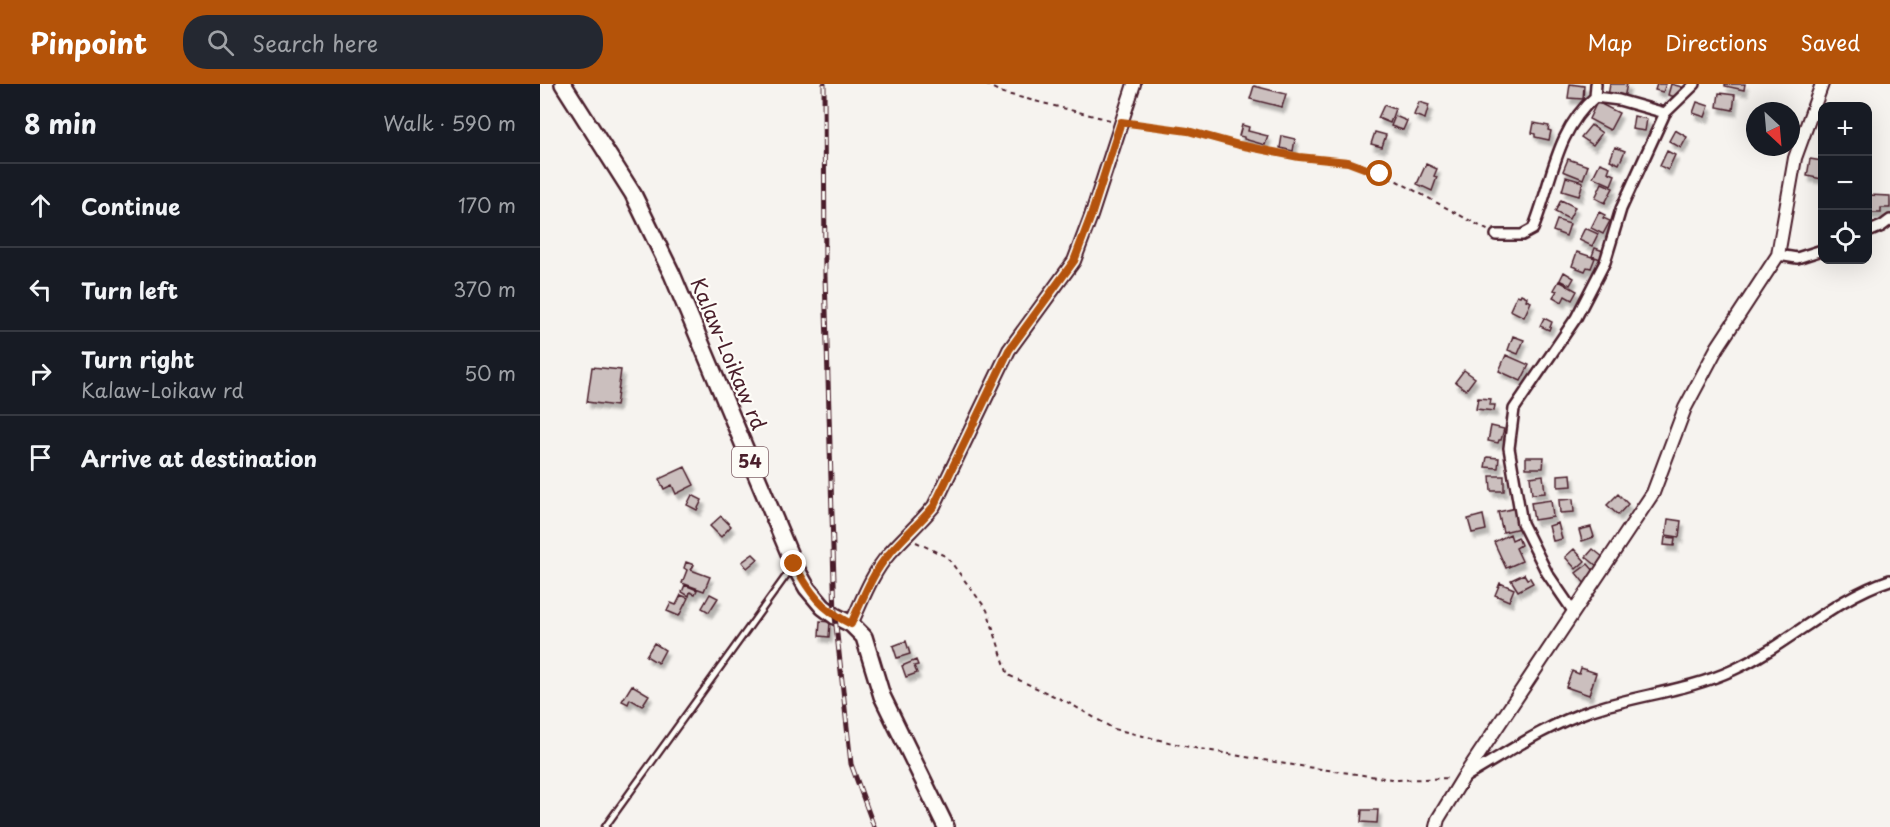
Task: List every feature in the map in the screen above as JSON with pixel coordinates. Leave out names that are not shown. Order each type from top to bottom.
[{"type":"main road","name":"Kalaw-Loikaw rd","points":[[563,84],[633,194],[662,254],[794,564],[807,588],[823,607],[851,624],[864,637],[882,696],[946,827]]},
{"type":"street","points":[[851,624],[881,565],[934,506],[1009,350],[1074,261],[1134,84]]},
{"type":"street","points":[[1497,235],[1522,235],[1533,229],[1565,135],[1581,109],[1595,97],[1596,84]]},
{"type":"street","points":[[1574,611],[1547,573],[1522,523],[1509,448],[1514,409],[1576,318],[1605,262],[1621,209],[1665,113],[1695,84]]},
{"type":"street","points":[[1438,824],[1463,778],[1653,493],[1690,398],[1717,348],[1778,255],[1796,158],[1822,84]]},
{"type":"street","points":[[1595,97],[1619,100],[1665,113]]},
{"type":"street","points":[[1872,230],[1890,220]]},
{"type":"street","points":[[1778,255],[1797,258],[1818,251]]},
{"type":"street","points":[[1463,778],[1561,722],[1616,703],[1699,683],[1734,670],[1772,649],[1854,594],[1890,580]]},
{"type":"lane","points":[[605,827],[794,564]]},
{"type":"path","points":[[985,84],[1003,93],[1041,104],[1121,122],[1188,131],[1239,145],[1299,157],[1348,162],[1397,181],[1497,235]]},
{"type":"path","points":[[905,538],[947,557],[987,610],[1008,675],[1067,702],[1114,729],[1200,749],[1398,780],[1463,778]]},
{"type":"building","points":[[1570,84],[1584,86],[1583,99],[1568,98]]},
{"type":"building","points":[[1610,84],[1627,84],[1624,98],[1608,96]]},
{"type":"building","points":[[1657,84],[1666,84],[1663,92],[1655,90]]},
{"type":"building","points":[[1671,84],[1682,87],[1680,98],[1668,95]]},
{"type":"building","points":[[1725,84],[1745,84],[1744,90],[1725,86]]},
{"type":"building","points":[[1254,86],[1286,94],[1282,107],[1250,99]]},
{"type":"building","points":[[1719,93],[1735,95],[1733,110],[1717,107]]},
{"type":"building","points":[[1419,102],[1429,105],[1425,119],[1414,115]]},
{"type":"building","points":[[1597,102],[1619,113],[1610,130],[1589,119]]},
{"type":"building","points":[[1697,102],[1709,106],[1705,117],[1693,113]]},
{"type":"building","points":[[1384,105],[1395,109],[1390,123],[1378,118]]},
{"type":"building","points":[[1395,116],[1407,121],[1403,130],[1391,126]]},
{"type":"building","points":[[1634,116],[1647,119],[1645,131],[1632,129]]},
{"type":"building","points":[[1534,123],[1549,126],[1548,130],[1551,131],[1549,140],[1535,137],[1532,133]]},
{"type":"building","points":[[1242,125],[1249,127],[1248,131],[1268,136],[1265,145],[1239,136]]},
{"type":"building","points":[[1591,125],[1602,133],[1593,145],[1581,137]]},
{"type":"building","points":[[1675,130],[1687,137],[1681,148],[1669,141]]},
{"type":"building","points":[[1375,132],[1386,135],[1382,147],[1371,144]]},
{"type":"building","points":[[1282,136],[1295,139],[1293,151],[1280,148]]},
{"type":"building","points":[[1615,147],[1625,151],[1619,164],[1610,160]]},
{"type":"building","points":[[1667,151],[1675,155],[1668,170],[1660,166]]},
{"type":"building","points":[[1568,159],[1588,166],[1583,179],[1563,171]]},
{"type":"building","points":[[1810,159],[1818,160],[1818,178],[1807,176]]},
{"type":"building","points":[[1600,163],[1610,167],[1608,172],[1615,175],[1611,185],[1593,177]]},
{"type":"building","points":[[1426,164],[1437,169],[1432,191],[1417,184]]},
{"type":"building","points":[[1566,177],[1583,182],[1579,196],[1562,191]]},
{"type":"building","points":[[1602,183],[1613,188],[1605,203],[1595,198]]},
{"type":"building","points":[[1872,195],[1890,196],[1890,208],[1881,208],[1881,213],[1872,213]]},
{"type":"building","points":[[1561,200],[1575,207],[1569,219],[1555,212]]},
{"type":"building","points":[[1599,212],[1605,215],[1603,218],[1610,221],[1603,234],[1591,228]]},
{"type":"building","points":[[1557,220],[1570,224],[1566,236],[1553,231]]},
{"type":"building","points":[[1585,228],[1598,234],[1592,246],[1579,240]]},
{"type":"building","points":[[1595,248],[1606,252],[1603,260],[1592,256]]},
{"type":"building","points":[[1577,252],[1595,258],[1591,268],[1587,267],[1585,271],[1572,266]]},
{"type":"building","points":[[1564,272],[1574,278],[1570,285],[1560,280]]},
{"type":"building","points":[[1559,281],[1577,291],[1572,300],[1565,296],[1562,302],[1553,297]]},
{"type":"building","points":[[1521,294],[1531,302],[1524,317],[1510,310],[1517,295]]},
{"type":"building","points":[[1544,318],[1552,322],[1549,330],[1540,326]]},
{"type":"building","points":[[1513,336],[1524,340],[1518,354],[1508,350]]},
{"type":"building","points":[[1506,355],[1529,365],[1521,381],[1499,371]]},
{"type":"building","points":[[592,367],[621,370],[616,406],[587,402]]},
{"type":"building","points":[[1464,370],[1475,378],[1466,390],[1455,382]]},
{"type":"building","points":[[1478,398],[1491,399],[1490,405],[1495,405],[1494,411],[1476,409]]},
{"type":"building","points":[[1491,426],[1504,429],[1498,443],[1488,441]]},
{"type":"building","points":[[1487,457],[1499,458],[1498,468],[1485,467]]},
{"type":"building","points":[[1526,457],[1544,457],[1543,468],[1526,468]]},
{"type":"building","points":[[685,467],[694,485],[676,494],[672,485],[664,489],[659,479]]},
{"type":"building","points":[[1571,474],[1572,486],[1558,487],[1558,475]]},
{"type":"building","points":[[1543,475],[1545,493],[1532,494],[1530,477]]},
{"type":"building","points":[[1490,476],[1504,476],[1504,491],[1491,491]]},
{"type":"building","points":[[1618,494],[1628,504],[1618,515],[1607,505]]},
{"type":"building","points":[[692,495],[702,500],[697,510],[687,505]]},
{"type":"building","points":[[1573,499],[1574,512],[1560,513],[1559,500]]},
{"type":"building","points":[[1551,500],[1553,517],[1534,520],[1531,503]]},
{"type":"building","points":[[1516,508],[1520,528],[1503,532],[1498,512]]},
{"type":"building","points":[[1483,515],[1486,530],[1472,533],[1468,519]]},
{"type":"building","points":[[721,516],[731,526],[721,537],[710,526]]},
{"type":"building","points":[[1668,519],[1681,521],[1679,537],[1666,535]]},
{"type":"building","points":[[1558,523],[1562,539],[1553,541],[1549,526]]},
{"type":"building","points":[[1591,527],[1594,537],[1582,541],[1579,530]]},
{"type":"building","points":[[1510,534],[1512,540],[1518,537],[1521,545],[1516,548],[1522,561],[1506,568],[1494,542]]},
{"type":"building","points":[[1665,537],[1675,538],[1674,546],[1664,545]]},
{"type":"building","points":[[1574,549],[1585,561],[1576,569],[1565,557]]},
{"type":"building","points":[[1593,549],[1604,558],[1597,566],[1586,557]]},
{"type":"building","points":[[753,554],[758,559],[747,568],[742,562]]},
{"type":"building","points":[[686,562],[694,565],[691,570],[710,577],[704,591],[682,583],[687,570],[684,568]]},
{"type":"building","points":[[1588,564],[1595,572],[1585,584],[1576,573]]},
{"type":"building","points":[[1524,574],[1533,583],[1518,591],[1511,580]]},
{"type":"building","points":[[1500,583],[1514,589],[1509,601],[1495,595]]},
{"type":"building","points":[[685,585],[697,590],[695,594],[690,592],[689,596],[682,592]]},
{"type":"building","points":[[710,594],[718,598],[709,612],[702,608]]},
{"type":"building","points":[[681,595],[688,598],[679,616],[667,611],[671,603],[676,605]]},
{"type":"building","points":[[820,621],[830,622],[829,637],[819,636]]},
{"type":"building","points":[[906,641],[910,654],[897,658],[893,646]]},
{"type":"building","points":[[654,643],[665,650],[658,663],[646,656]]},
{"type":"building","points":[[916,660],[918,665],[914,666],[917,673],[906,677],[902,666]]},
{"type":"building","points":[[1581,668],[1596,673],[1589,695],[1566,687],[1572,671],[1579,674]]},
{"type":"building","points":[[632,685],[649,695],[642,706],[630,699],[628,704],[622,701]]},
{"type":"building","points":[[1362,810],[1378,810],[1377,823],[1361,822]]},
{"type":"railway","points":[[824,84],[825,276],[835,616],[851,764],[874,827]]},
{"type":"route","points":[[794,564],[807,588],[823,607],[851,624],[881,565],[934,506],[1009,350],[1074,261],[1121,122],[1188,131],[1239,145],[1299,157],[1348,162],[1380,174]]}]
